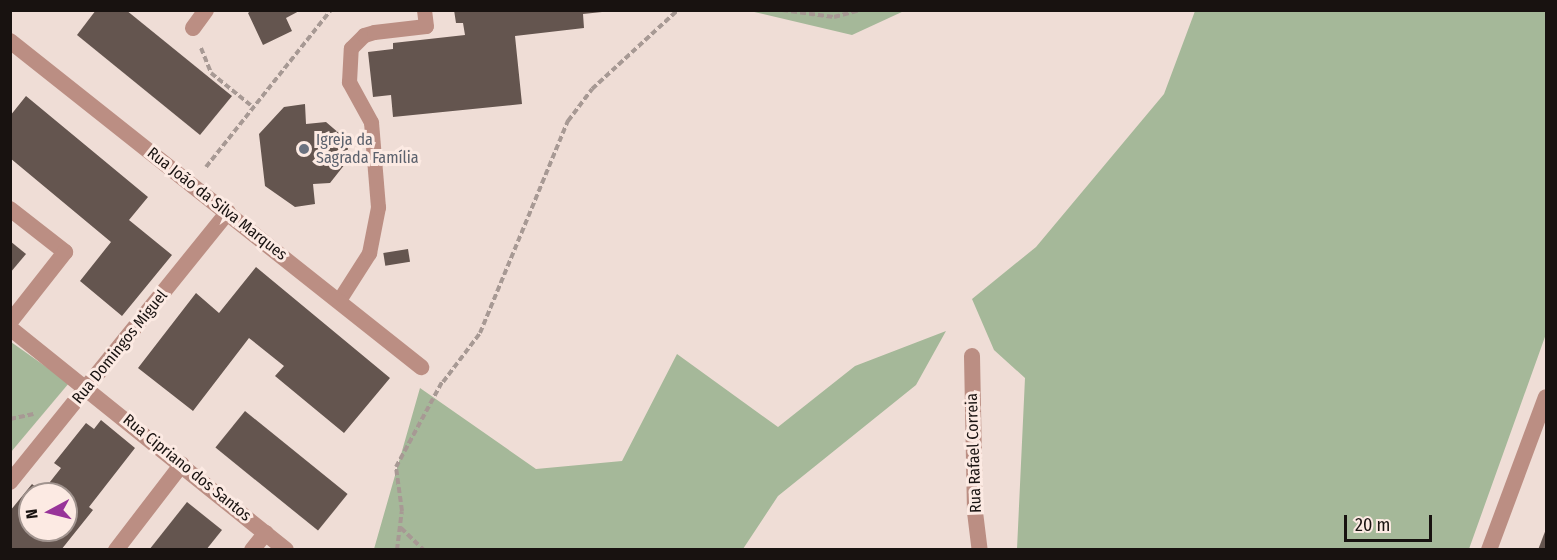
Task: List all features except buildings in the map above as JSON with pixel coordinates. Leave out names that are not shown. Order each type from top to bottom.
[{"type":"street","points":[[193,28],[206,10]]},
{"type":"street","name":"Rua João da Silva Marques","points":[[10,41],[422,367]]},
{"type":"street","points":[[10,209],[65,252],[10,322]]},
{"type":"street","name":"Rua Domingos Miguel","points":[[10,482],[228,212]]},
{"type":"street","name":"Rua Cipriano dos Santos","points":[[10,327],[88,387],[286,549]]},
{"type":"street","name":"Rua Rafael Correia","points":[[972,356],[975,512],[980,549]]},
{"type":"street","points":[[1489,549],[1546,397]]},
{"type":"street","points":[[116,549],[182,464]]},
{"type":"street","points":[[252,549],[266,533]]},
{"type":"lane","points":[[339,300],[369,253],[378,207],[371,122],[349,82],[351,48],[364,35],[374,32],[426,26],[424,10]]},
{"type":"path","points":[[193,184],[253,107],[285,73],[331,10]]},
{"type":"path","points":[[397,549],[401,528],[396,467],[443,382],[480,333],[568,121],[592,89],[678,10]]},
{"type":"path","points":[[782,10],[834,17],[860,10]]},
{"type":"path","points":[[211,73],[253,107]]},
{"type":"path","points":[[422,367],[443,382]]},
{"type":"path","points":[[401,528],[423,549]]},
{"type":"green space","points":[[904,10],[852,35],[750,11]]},
{"type":"green space","points":[[1195,11],[1546,11],[1546,334],[1469,549],[1017,549],[1025,378],[994,350],[972,299],[1036,247],[1164,94]]},
{"type":"green space","points":[[946,331],[916,385],[778,496],[743,549],[374,549],[420,388],[536,469],[622,461],[677,354],[778,427],[855,366]]},
{"type":"green space","points":[[11,342],[69,383],[11,452]]},
{"type":"place","name":"Igreja da Sagrada Família","points":[[304,149]]}]
